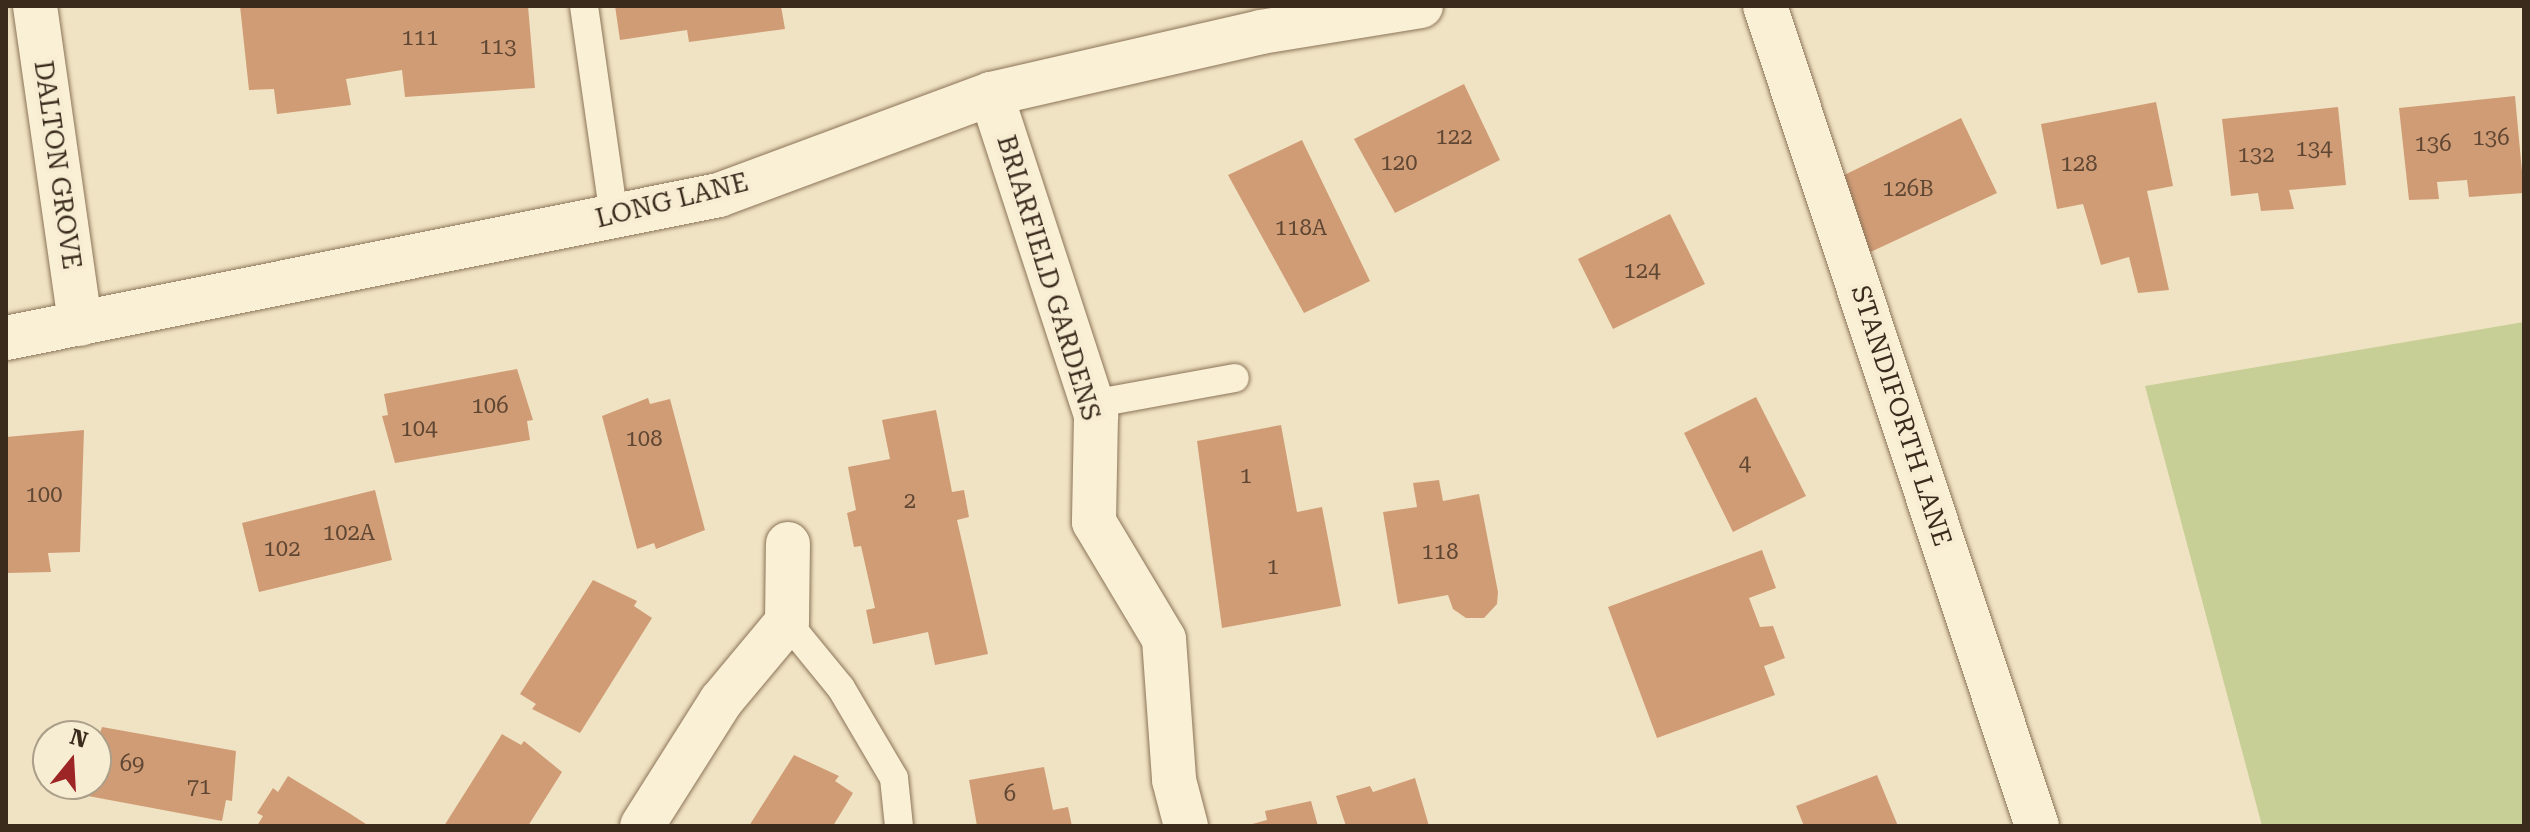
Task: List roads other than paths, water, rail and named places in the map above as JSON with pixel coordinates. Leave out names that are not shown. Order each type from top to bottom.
[{"type":"street","name":"DALTON GROVE","points":[[35,6],[80,324]]},
{"type":"street","name":"LONG LANE","points":[[6,338],[719,195],[991,94],[1257,19],[1421,6]]},
{"type":"street","name":"STANDIFORTH LANE","points":[[1765,6],[2037,826]]},
{"type":"street","name":"BRIARFIELD GARDENS","points":[[991,94],[1092,404],[1094,522],[1164,639],[1174,780],[1186,826]]},
{"type":"street","points":[[642,826],[721,701],[787,622],[788,544]]},
{"type":"lane","points":[[584,6],[614,216]]},
{"type":"lane","points":[[1092,404],[1235,378]]},
{"type":"lane","points":[[787,622],[841,688],[894,778],[899,826]]}]
